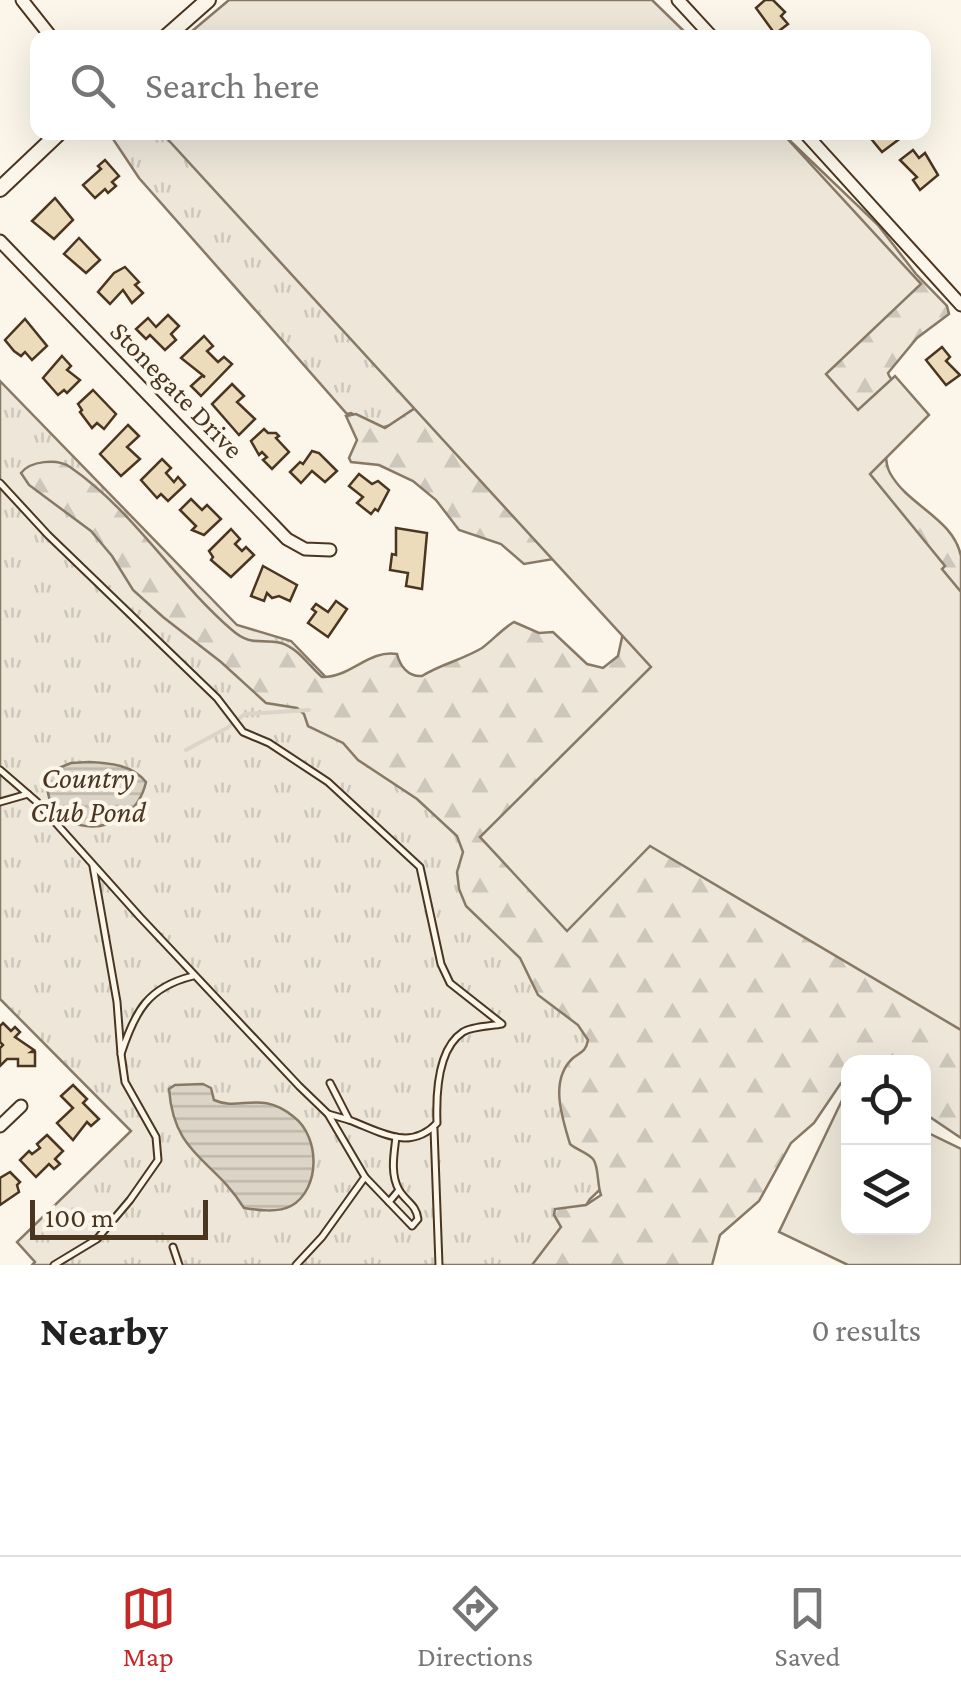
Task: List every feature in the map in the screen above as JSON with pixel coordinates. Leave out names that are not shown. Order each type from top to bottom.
[{"type":"street","points":[[22,0],[46,30]]},
{"type":"street","points":[[174,30],[208,0]]},
{"type":"street","points":[[678,0],[706,30]]},
{"type":"street","points":[[0,189],[52,140]]},
{"type":"street","points":[[811,140],[961,306]]},
{"type":"street","name":"Stonegate Drive","points":[[0,241],[286,539],[304,549],[330,550]]},
{"type":"street","points":[[0,1126],[22,1106]]},
{"type":"lane","points":[[0,483],[48,535],[197,678],[243,732],[269,743],[328,782],[420,867],[441,964],[450,983],[502,1024],[463,1032],[447,1052],[434,1126],[439,1265]]},
{"type":"lane","points":[[0,770],[28,794],[328,1114],[365,1177],[412,1226],[418,1211],[399,1190],[393,1165],[396,1137]]},
{"type":"lane","points":[[0,802],[28,794]]},
{"type":"lane","points":[[54,1265],[96,1239],[158,1160],[156,1137],[125,1082],[117,1002],[93,863]]},
{"type":"lane","points":[[122,1054],[130,1025],[146,1000],[170,981],[195,975]]},
{"type":"lane","points":[[330,1083],[349,1120]]},
{"type":"lane","points":[[328,1114],[403,1140],[425,1136],[434,1126]]},
{"type":"lane","points":[[296,1265],[322,1237],[365,1177]]},
{"type":"lane","points":[[389,1202],[399,1190]]},
{"type":"lane","points":[[173,1247],[179,1265]]},
{"type":"green space","points":[[229,0],[652,0],[683,30],[193,30]]},
{"type":"green space","points":[[114,140],[590,140],[424,402],[381,428],[347,414],[139,178]]},
{"type":"green space","points":[[168,140],[788,140],[921,284],[826,374],[858,410],[895,376],[929,415],[870,474],[945,566],[942,569],[961,592],[961,1030],[650,846],[567,931],[480,837],[651,667]]},
{"type":"green space","points":[[590,140],[789,140],[878,225],[947,306],[949,314],[917,338],[888,373],[896,395],[886,452],[890,473],[949,532],[961,556],[961,1138],[931,1118],[931,1055],[841,1055],[841,1083],[814,1123],[791,1143],[759,1201],[720,1235],[712,1265],[532,1265],[561,1227],[555,1209],[586,1205],[601,1195],[593,1159],[570,1144],[559,1088],[566,1067],[585,1049],[588,1040],[578,1025],[538,995],[520,958],[466,906],[459,889],[457,872],[463,852],[457,836],[417,799],[358,760],[343,743],[308,726],[297,708],[266,703],[133,590],[91,531],[29,485],[21,473],[44,462],[70,467],[114,504],[232,630],[251,640],[287,645],[322,677],[387,654],[397,654],[405,670],[422,676],[482,648],[514,622],[539,633],[553,632],[587,664],[603,668],[618,656],[624,628],[559,558],[524,564],[501,544],[459,530],[436,500],[413,481],[379,465],[351,462],[357,440],[346,416],[356,414],[385,428],[424,402]]},
{"type":"green space","points":[[0,381],[237,625],[291,641],[480,837],[755,1041],[590,1199],[547,1265],[32,1265],[35,1262],[17,1242],[131,1131],[0,999]]},
{"type":"shaded area","points":[[841,1102],[841,1235],[931,1235],[931,1134],[961,1149],[961,1265],[848,1265],[779,1232]]},
{"type":"water","name":"Country Club Pond","points":[[71,763],[128,768],[146,782],[137,803],[122,817],[105,825],[86,826],[69,821],[56,811],[48,794],[49,772]]},
{"type":"water","points":[[203,1084],[211,1088],[214,1100],[271,1104],[303,1126],[314,1163],[308,1188],[291,1206],[274,1210],[244,1208],[187,1143],[172,1111],[169,1089],[175,1085]]},
{"type":"building","points":[[765,0],[773,0],[785,12],[781,16],[788,24],[772,30],[756,8]]},
{"type":"building","points":[[872,140],[898,140],[882,152]]},
{"type":"building","points":[[913,150],[919,158],[925,153],[938,175],[920,190],[913,180],[917,177],[900,160]]},
{"type":"building","points":[[105,160],[119,176],[112,182],[116,186],[95,198],[83,185]]},
{"type":"building","points":[[55,198],[73,220],[54,239],[32,221]]},
{"type":"building","points":[[79,238],[100,260],[86,273],[64,254]]},
{"type":"building","points":[[125,267],[143,293],[132,303],[123,290],[110,304],[98,292],[114,273]]},
{"type":"building","points":[[168,315],[179,326],[171,334],[176,340],[165,350],[150,335],[146,339],[136,329],[148,318],[156,327]]},
{"type":"building","points":[[25,319],[47,346],[32,360],[25,352],[21,356],[14,351],[5,340]]},
{"type":"building","points":[[204,336],[213,346],[207,351],[218,362],[224,357],[232,364],[201,396],[191,386],[205,377],[181,358]]},
{"type":"building","points":[[942,347],[950,357],[946,361],[960,375],[946,385],[926,360]]},
{"type":"building","points":[[62,356],[71,366],[67,370],[80,380],[67,393],[64,390],[58,395],[43,378]]},
{"type":"building","points":[[232,384],[244,396],[237,402],[255,419],[239,435],[212,404]]},
{"type":"building","points":[[93,390],[116,414],[104,429],[97,423],[92,428],[80,412],[78,404]]},
{"type":"building","points":[[128,425],[139,436],[127,447],[140,459],[121,476],[100,454]]},
{"type":"building","points":[[264,429],[276,433],[289,452],[272,469],[263,460],[267,457],[262,452],[259,455],[251,441]]},
{"type":"building","points":[[312,451],[337,471],[325,482],[312,471],[301,483],[290,472],[300,462],[303,464]]},
{"type":"building","points":[[162,459],[171,468],[166,473],[174,482],[178,477],[185,485],[168,501],[161,494],[157,498],[141,480]]},
{"type":"building","points":[[359,474],[389,490],[378,511],[375,509],[371,514],[357,503],[363,497],[349,486]]},
{"type":"building","points":[[191,499],[202,510],[207,505],[221,519],[204,535],[192,530],[196,526],[180,510]]},
{"type":"building","points":[[396,528],[427,533],[422,589],[406,586],[408,573],[390,570],[392,554],[396,555]]},
{"type":"building","points":[[231,529],[240,539],[235,544],[254,555],[231,577],[211,560],[209,551]]},
{"type":"building","points":[[263,566],[297,585],[290,601],[279,596],[272,598],[267,593],[264,601],[251,596]]},
{"type":"building","points":[[336,601],[347,609],[328,637],[308,623],[316,612],[312,609],[316,604],[328,612]]},
{"type":"building","points":[[3,1023],[11,1031],[15,1027],[20,1032],[15,1037],[34,1050],[31,1052],[35,1052],[35,1066],[18,1066],[18,1059],[7,1059],[0,1066]]},
{"type":"building","points":[[73,1085],[99,1119],[91,1126],[87,1122],[73,1140],[57,1123],[73,1108],[61,1096]]},
{"type":"building","points":[[47,1135],[63,1151],[55,1159],[60,1164],[54,1169],[49,1164],[36,1177],[20,1160],[29,1151],[32,1154],[40,1148],[37,1144]]},
{"type":"building","points":[[10,1172],[20,1182],[19,1192],[0,1205],[0,1178]]},
{"type":"waterway","points":[[186,750],[245,714],[309,710]]}]
